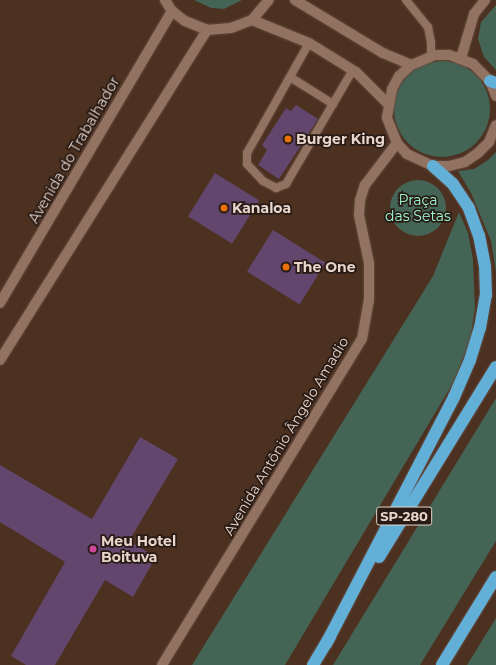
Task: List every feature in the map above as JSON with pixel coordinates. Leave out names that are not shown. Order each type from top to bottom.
[{"type":"highway","points":[[326,644],[454,397],[470,360],[480,328],[486,295],[485,266],[480,236],[469,208],[453,184],[433,166]]},
{"type":"highway","name":"SP-280","points":[[313,665],[496,367]]},
{"type":"highway","points":[[442,665],[496,577]]},
{"type":"street","points":[[165,0],[172,11],[185,21],[206,30],[231,28],[252,20],[269,0]]},
{"type":"street","points":[[295,0],[383,53],[411,65]]},
{"type":"street","points":[[461,58],[474,14],[485,0]]},
{"type":"street","name":"Avenida do Trabalhador","points":[[0,303],[172,11]]},
{"type":"street","points":[[252,20],[309,43],[353,70],[388,104]]},
{"type":"street","points":[[0,360],[206,30]]},
{"type":"street","points":[[496,96],[493,82],[482,71],[461,58],[448,55],[431,57],[411,65],[399,76],[392,89],[388,104],[387,118],[397,143],[420,161],[433,166],[449,166],[465,162],[478,153],[489,142],[496,124]]},
{"type":"street","name":"Avenida Antônio Ângelo Amadio","points":[[162,665],[362,339],[369,301],[369,270],[359,215],[360,200],[365,185],[397,143]]},
{"type":"lane","points":[[406,0],[428,27],[431,42],[431,57]]},
{"type":"lane","points":[[309,43],[247,153],[247,164],[263,181],[276,188],[286,184],[353,70]]},
{"type":"lane","points":[[290,77],[333,104]]},
{"type":"green space","points":[[194,0],[242,0],[224,9],[211,8]]},
{"type":"green space","points":[[496,5],[496,70],[484,57],[478,39],[481,22]]},
{"type":"green space","points":[[442,61],[460,65],[469,69],[476,75],[482,82],[486,91],[490,109],[486,127],[482,136],[476,143],[469,149],[460,153],[442,157],[424,153],[415,149],[408,143],[402,136],[398,127],[394,109],[398,91],[402,82],[408,75],[415,69],[424,65]]},
{"type":"green space","points":[[496,152],[496,272],[491,241],[471,193],[458,171],[474,169],[488,160]]},
{"type":"green space","name":"Praça das Setas","points":[[412,180],[424,180],[434,184],[442,192],[446,202],[446,214],[442,224],[434,232],[424,236],[412,236],[402,232],[394,224],[390,214],[390,202],[394,192],[402,184]]},
{"type":"green space","points":[[459,212],[468,233],[473,259],[475,308],[470,342],[453,383],[285,665],[192,665],[433,276]]},
{"type":"green space","points":[[496,398],[496,541],[420,665],[333,665]]},
{"type":"green space","points":[[496,618],[496,665],[467,665]]},
{"type":"building","name":"Burger King","points":[[296,105],[318,119],[279,179],[258,165],[267,150],[262,145],[286,108],[291,111]]},
{"type":"building","name":"Kanaloa","points":[[215,173],[259,201],[232,244],[188,216]]},
{"type":"building","name":"The One","points":[[273,230],[326,263],[300,304],[247,272]]},
{"type":"building","name":"Meu Hotel Boituva","points":[[140,437],[178,459],[129,541],[156,557],[133,597],[105,580],[55,665],[26,665],[11,656],[65,562],[0,522],[0,465],[92,519]]},
{"type":"place","name":"Burger King","points":[[288,139]]},
{"type":"place","name":"Kanaloa","points":[[224,208]]},
{"type":"place","name":"The One","points":[[286,267]]},
{"type":"place","name":"Meu Hotel Boituva","points":[[93,549]]}]
